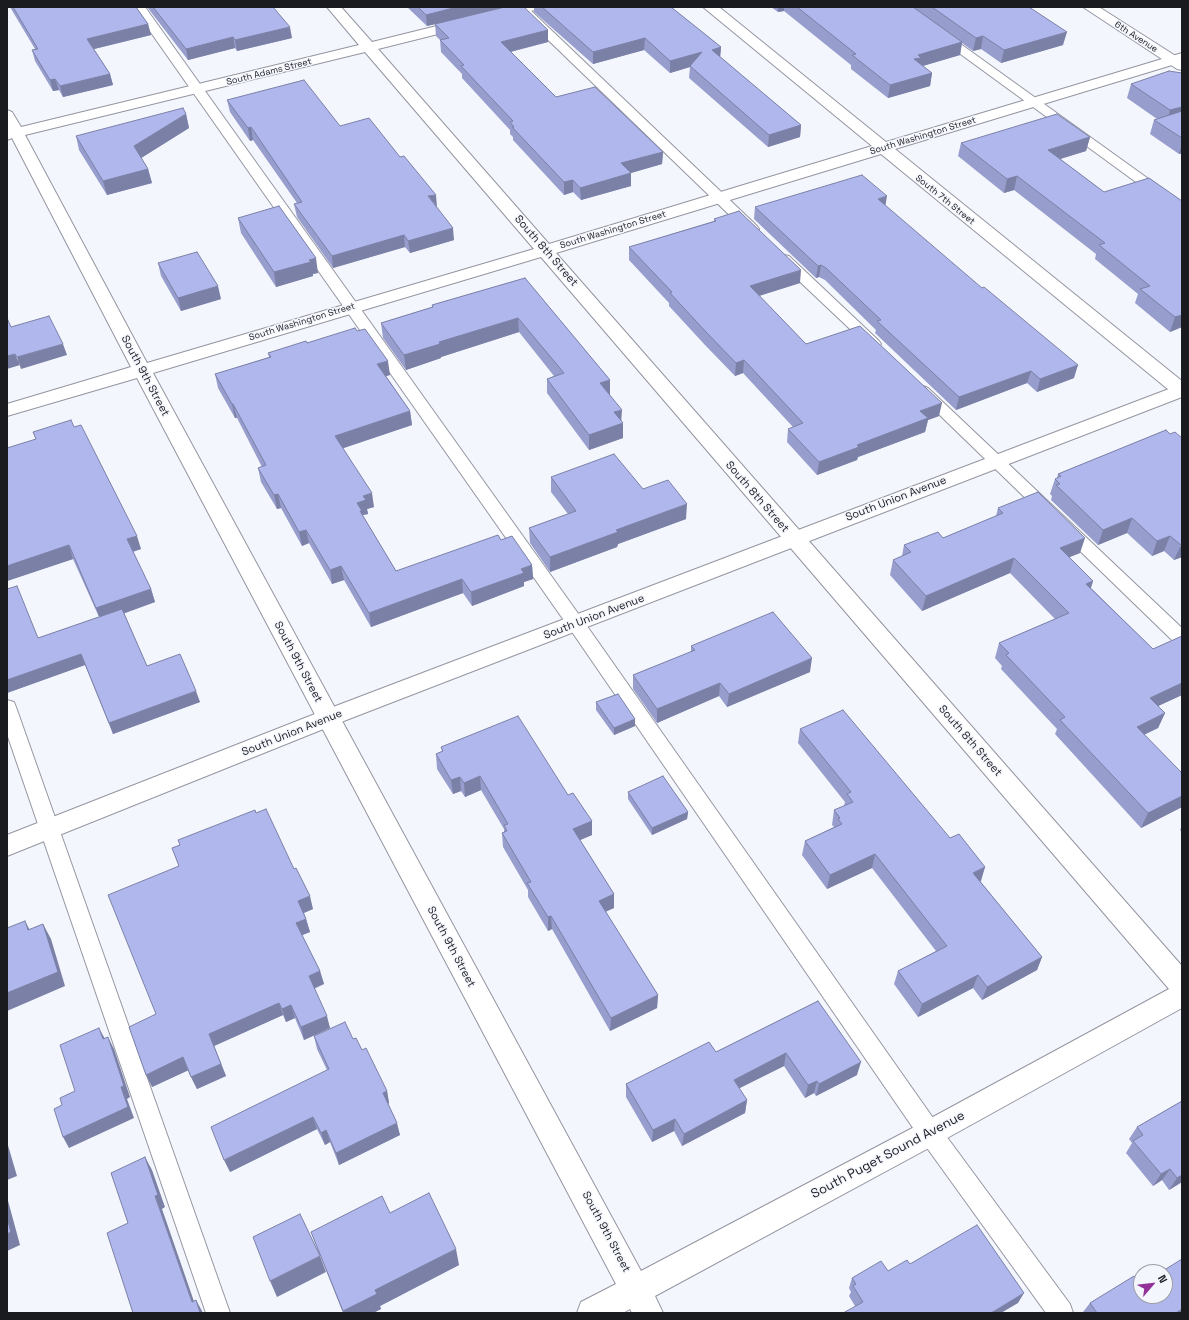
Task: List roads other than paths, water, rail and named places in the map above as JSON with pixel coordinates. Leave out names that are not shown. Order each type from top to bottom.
[{"type":"street","name":"South 8th Street","points":[[334,7],[1182,985]]},
{"type":"street","name":"South 7th Street","points":[[710,7],[1182,391]]},
{"type":"street","name":"6th Avenue","points":[[1090,7],[1179,61]]},
{"type":"street","name":"South Adams Street","points":[[10,128],[198,89],[524,8]]},
{"type":"street","name":"South Washington Street","points":[[7,410],[353,306],[545,251],[1034,102],[1179,61]]},
{"type":"street","name":"South 9th Street","points":[[10,128],[142,370],[636,1288],[648,1313]]},
{"type":"street","name":"South Union Avenue","points":[[7,846],[328,718],[576,624],[997,460],[1182,391]]},
{"type":"street","name":"South Puget Sound Avenue","points":[[592,1313],[636,1288],[930,1133],[1182,995]]},
{"type":"lane","points":[[139,7],[353,306],[930,1133],[1061,1313]]},
{"type":"lane","points":[[902,7],[1182,209]]},
{"type":"lane","points":[[524,8],[759,236]]},
{"type":"lane","points":[[771,247],[887,356]]},
{"type":"lane","points":[[916,384],[1182,639]]},
{"type":"lane","points":[[7,707],[218,1313]]}]
